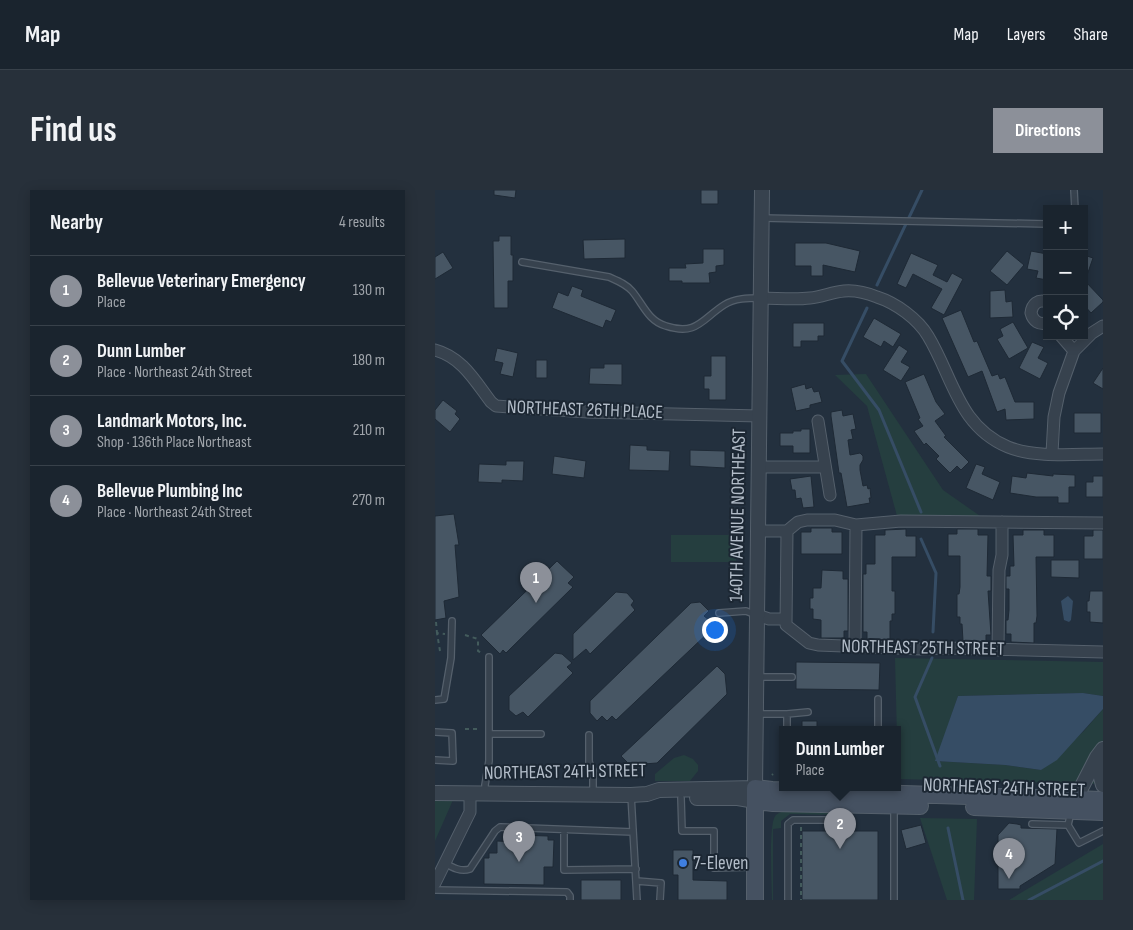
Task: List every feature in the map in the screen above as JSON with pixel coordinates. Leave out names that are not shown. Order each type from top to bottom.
[{"type":"main road","points":[[843,795],[870,791]]},
{"type":"main road","points":[[886,791],[1072,811],[1103,800]]},
{"type":"main road","name":"NORTHEAST 24TH STREET","points":[[755,794],[773,803],[843,795],[894,805],[1103,812]]},
{"type":"main road","name":"140TH AVENUE NORTHEAST","points":[[755,794],[755,900]]},
{"type":"street","name":"140TH AVENUE NORTHEAST","points":[[755,794],[762,190]]},
{"type":"street","points":[[761,298],[811,298],[845,291],[862,292],[879,297],[900,309],[917,322],[928,336],[966,414],[989,436],[1008,447],[1026,452],[1103,454]]},
{"type":"street","points":[[1043,301],[1036,303],[1031,313],[1035,320],[1043,322]]},
{"type":"street","points":[[1052,453],[1059,394],[1074,351],[1103,326]]},
{"type":"street","points":[[1064,340],[1074,351]]},
{"type":"street","name":"NORTHEAST 26TH PLACE","points":[[435,350],[453,358],[465,367],[496,406],[588,412],[759,416]]},
{"type":"street","points":[[818,421],[830,495]]},
{"type":"street","points":[[759,467],[825,467]]},
{"type":"street","points":[[757,531],[787,530],[798,522],[807,520],[835,520],[856,525],[901,521],[1103,523]]},
{"type":"street","points":[[998,650],[1002,522]]},
{"type":"street","points":[[855,646],[856,525]]},
{"type":"street","points":[[757,615],[769,619],[786,619],[787,530]]},
{"type":"street","name":"NORTHEAST 25TH STREET","points":[[786,619],[786,624],[809,642],[818,645],[1103,652]]},
{"type":"street","points":[[1103,750],[1098,766],[1103,785]]},
{"type":"street","points":[[1072,811],[1097,757],[1103,750]]},
{"type":"street","name":"NORTHEAST 24TH STREET","points":[[435,793],[631,795],[647,794],[659,790],[755,794]]},
{"type":"street","points":[[435,883],[470,812],[470,794]]},
{"type":"street","points":[[647,794],[681,798],[738,798],[755,794]]},
{"type":"lane","points":[[1075,190],[1075,205]]},
{"type":"lane","points":[[762,218],[1043,224]]},
{"type":"lane","points":[[522,262],[609,277],[621,282],[632,291],[653,319],[665,326],[682,329],[694,327],[704,322],[724,305],[733,301],[746,298],[761,298]]},
{"type":"lane","points":[[719,613],[746,611],[757,615]]},
{"type":"lane","points":[[435,700],[445,699],[451,658],[452,621]]},
{"type":"lane","points":[[485,794],[489,761],[489,657]]},
{"type":"lane","points":[[756,676],[792,677]]},
{"type":"lane","points":[[878,699],[878,726]]},
{"type":"lane","points":[[756,714],[808,712]]},
{"type":"lane","points":[[787,714],[787,726]]},
{"type":"lane","points":[[435,732],[452,733],[453,761],[435,760]]},
{"type":"lane","points":[[489,734],[541,734]]},
{"type":"lane","points":[[589,735],[589,762],[593,770],[593,794]]},
{"type":"lane","points":[[631,795],[637,900]]},
{"type":"lane","points":[[788,900],[788,824],[793,820],[847,820],[843,795]]},
{"type":"lane","points":[[681,798],[682,831],[714,831],[715,868],[755,867]]},
{"type":"lane","points":[[894,805],[894,900]]},
{"type":"lane","points":[[1032,824],[1072,811],[1079,842],[1103,831]]},
{"type":"lane","points":[[445,863],[456,869],[465,871],[470,869],[495,831],[500,827],[633,832]]},
{"type":"lane","points":[[563,830],[564,870],[636,869]]},
{"type":"lane","points":[[637,881],[661,883],[660,900]]},
{"type":"lane","points":[[435,890],[567,892],[570,900]]},
{"type":"path","points":[[436,622],[440,651]]},
{"type":"path","points":[[437,633],[445,634]]},
{"type":"path","points":[[465,635],[478,639],[478,651],[489,657]]},
{"type":"path","points":[[465,729],[478,729]]},
{"type":"path","points":[[801,820],[801,900]]},
{"type":"green space","points":[[866,374],[943,490],[983,518],[897,516],[867,406],[835,375]]},
{"type":"green space","points":[[671,535],[736,535],[736,562],[671,562]]},
{"type":"green space","points":[[895,658],[1103,662],[1103,696],[1083,693],[958,696],[936,761],[1005,765],[1041,770],[1084,731],[1103,709],[1103,784],[901,779],[901,726],[897,726]]},
{"type":"green space","points":[[684,755],[693,759],[698,765],[698,771],[690,781],[655,781],[655,774],[674,758]]},
{"type":"green space","points":[[435,800],[453,800],[435,841]]},
{"type":"green space","points":[[785,811],[841,812],[840,815],[790,814],[781,821],[781,828],[773,829],[772,900],[771,841],[772,829],[776,815]]},
{"type":"green space","points":[[920,818],[977,819],[974,900],[947,900]]},
{"type":"green space","points":[[1103,844],[1103,900],[1009,900]]},
{"type":"water","points":[[1068,596],[1073,601],[1071,620],[1069,622],[1064,620],[1061,601]]},
{"type":"water","points":[[1083,693],[1103,696],[1103,709],[1057,760],[1041,770],[1005,765],[935,761],[958,696]]},
{"type":"building","points":[[494,190],[516,190],[515,198],[494,195]]},
{"type":"building","points":[[701,190],[718,190],[718,204],[701,204]]},
{"type":"building","points":[[499,236],[511,236],[513,281],[508,281],[508,308],[494,308],[493,241],[499,241]]},
{"type":"building","points":[[625,239],[625,258],[584,259],[583,240]]},
{"type":"building","points":[[795,243],[826,243],[860,251],[855,272],[823,265],[823,276],[811,276],[811,266],[795,266]]},
{"type":"building","points":[[703,249],[724,249],[724,265],[716,266],[716,272],[709,273],[710,283],[669,281],[669,268],[686,268],[685,264],[703,263]]},
{"type":"building","points":[[1007,251],[1024,265],[1007,285],[990,271]]},
{"type":"building","points":[[1031,251],[1043,253],[1043,279],[1036,278],[1038,271],[1027,269]]},
{"type":"building","points":[[443,252],[453,268],[435,279],[435,257]]},
{"type":"building","points":[[911,253],[938,265],[933,275],[947,282],[952,273],[963,279],[944,315],[931,308],[942,289],[913,274],[906,288],[897,284]]},
{"type":"building","points":[[1088,256],[1093,258],[1088,272]]},
{"type":"building","points":[[1088,284],[1103,300],[1091,313],[1088,310]]},
{"type":"building","points":[[572,286],[583,290],[581,296],[616,310],[611,322],[606,320],[603,328],[552,308],[558,292],[568,296]]},
{"type":"building","points":[[1005,290],[1006,302],[1012,301],[1013,317],[990,318],[990,291]]},
{"type":"building","points":[[961,310],[974,342],[977,341],[992,376],[998,374],[1000,379],[1005,377],[1015,402],[1034,402],[1034,419],[1006,420],[1005,409],[997,412],[982,371],[968,377],[942,318]]},
{"type":"building","points":[[874,318],[901,334],[893,347],[884,341],[881,347],[863,337]]},
{"type":"building","points":[[1013,322],[1028,348],[1009,359],[997,339],[1003,336],[1000,329]]},
{"type":"building","points":[[793,323],[824,323],[824,336],[818,336],[818,341],[801,341],[801,347],[793,347]]},
{"type":"building","points":[[1032,342],[1044,347],[1038,358],[1048,363],[1040,379],[1019,368]]},
{"type":"building","points":[[899,345],[908,351],[901,362],[910,367],[901,381],[883,370]]},
{"type":"building","points":[[497,348],[518,353],[513,377],[500,374],[503,363],[494,361]]},
{"type":"building","points":[[711,356],[726,356],[726,400],[709,400],[709,389],[704,389],[704,376],[711,376]]},
{"type":"building","points":[[536,360],[547,360],[547,378],[536,378]]},
{"type":"building","points":[[604,364],[622,364],[622,385],[589,384],[590,368],[604,368]]},
{"type":"building","points":[[1103,368],[1103,389],[1093,383]]},
{"type":"building","points":[[924,374],[936,402],[945,414],[935,421],[946,436],[944,437],[969,462],[961,470],[957,466],[950,473],[936,459],[939,456],[926,443],[924,445],[914,431],[923,426],[918,419],[920,418],[905,382]]},
{"type":"building","points":[[805,384],[806,389],[812,387],[814,392],[819,391],[822,402],[810,405],[810,408],[796,411],[791,388]]},
{"type":"building","points":[[443,400],[457,411],[455,414],[460,419],[450,432],[435,419],[435,410]]},
{"type":"building","points":[[842,410],[843,416],[853,414],[856,429],[851,430],[853,439],[848,440],[850,455],[860,453],[863,456],[860,470],[863,486],[867,485],[868,489],[870,488],[871,498],[869,498],[870,503],[847,507],[841,473],[839,473],[831,416],[831,412]]},
{"type":"building","points":[[1074,413],[1101,413],[1101,433],[1074,433]]},
{"type":"building","points":[[801,429],[810,429],[810,453],[793,453],[793,446],[780,446],[780,433],[793,433],[793,431],[801,431]]},
{"type":"building","points":[[630,445],[647,446],[647,450],[670,451],[669,471],[629,470]]},
{"type":"building","points":[[690,450],[725,451],[725,468],[690,466]]},
{"type":"building","points":[[554,456],[586,461],[584,478],[552,474]]},
{"type":"building","points":[[506,461],[524,461],[523,481],[502,480],[502,483],[478,482],[479,464],[506,465]]},
{"type":"building","points":[[976,464],[985,467],[982,474],[1000,482],[993,500],[966,488]]},
{"type":"building","points":[[1027,473],[1053,476],[1053,474],[1075,475],[1075,487],[1069,487],[1069,503],[1058,503],[1058,497],[1036,497],[1010,493],[1012,476],[1026,478]]},
{"type":"building","points":[[811,476],[814,507],[803,508],[801,498],[796,499],[795,490],[792,490],[790,479]]},
{"type":"building","points":[[1093,476],[1103,476],[1103,497],[1086,497],[1086,482],[1093,482]]},
{"type":"building","points":[[454,514],[459,545],[455,545],[459,597],[444,601],[446,618],[435,620],[435,516]]},
{"type":"building","points":[[811,528],[832,528],[832,532],[842,532],[842,554],[801,554],[801,532],[811,532]]},
{"type":"building","points":[[906,529],[906,536],[916,536],[916,557],[892,557],[892,591],[895,591],[895,614],[892,614],[892,621],[890,621],[890,640],[867,639],[867,632],[863,632],[863,574],[866,574],[866,564],[875,564],[875,535],[885,535],[885,530]]},
{"type":"building","points":[[957,529],[978,529],[978,535],[988,535],[987,576],[991,576],[991,591],[988,591],[991,635],[986,635],[986,642],[963,641],[962,624],[960,624],[960,617],[957,617],[957,594],[959,594],[960,587],[960,556],[948,556],[948,534],[957,534]]},
{"type":"building","points":[[1023,530],[1044,530],[1044,535],[1054,535],[1054,557],[1036,557],[1037,616],[1036,623],[1034,623],[1034,643],[1011,642],[1011,634],[1006,634],[1009,589],[1006,589],[1006,576],[1010,576],[1010,566],[1014,566],[1013,535],[1023,535]]},
{"type":"building","points":[[1093,530],[1103,530],[1103,559],[1084,559],[1084,536],[1093,536]]},
{"type":"building","points":[[1051,560],[1079,560],[1079,578],[1051,577]]},
{"type":"building","points":[[557,561],[574,577],[568,583],[573,587],[506,653],[503,650],[500,654],[481,635]]},
{"type":"building","points":[[822,570],[843,571],[843,579],[848,579],[848,631],[844,631],[844,638],[821,638],[821,620],[813,619],[813,609],[810,609],[810,598],[813,598],[813,588],[821,588]]},
{"type":"building","points":[[1090,591],[1103,591],[1103,623],[1090,622],[1090,612],[1087,612],[1087,601],[1089,601]]},
{"type":"building","points":[[616,592],[627,593],[634,601],[631,605],[635,610],[590,654],[586,649],[573,660],[573,634]]},
{"type":"building","points":[[700,602],[709,611],[704,616],[709,620],[704,625],[710,631],[616,720],[612,716],[607,721],[602,716],[597,721],[590,713],[590,701],[691,603]]},
{"type":"building","points":[[555,653],[562,654],[572,663],[567,667],[573,673],[528,717],[523,712],[516,716],[509,710],[509,696]]},
{"type":"building","points":[[796,662],[880,663],[879,690],[796,689]]},
{"type":"building","points":[[717,666],[725,674],[727,694],[657,763],[630,765],[621,756]]},
{"type":"building","points":[[802,721],[817,721],[817,726],[802,726]]},
{"type":"building","points":[[1009,823],[1021,825],[1021,828],[1057,829],[1055,864],[1020,886],[1020,889],[998,889],[998,835]]},
{"type":"building","points":[[921,825],[926,843],[906,849],[901,830]]},
{"type":"building","points":[[802,831],[878,831],[878,900],[802,900]]},
{"type":"building","points":[[517,835],[548,836],[548,840],[554,840],[553,867],[544,867],[544,885],[484,884],[484,858],[489,858],[489,853],[497,853],[497,841],[518,842]]},
{"type":"building","points":[[673,850],[693,850],[693,880],[727,881],[727,900],[678,900],[678,875],[673,875]]},
{"type":"building","points":[[581,880],[621,880],[621,900],[581,900]]},
{"type":"waterway","points":[[877,285],[922,190]]},
{"type":"waterway","points":[[867,308],[842,361],[879,410],[921,512]]},
{"type":"waterway","points":[[921,539],[936,573],[933,632]]},
{"type":"waterway","points":[[932,658],[915,697],[940,766]]},
{"type":"waterway","points":[[948,828],[963,900]]},
{"type":"waterway","points":[[1029,900],[1103,861]]},
{"type":"place","name":"Bellevue Veterinary Emergency","points":[[536,603]]},
{"type":"place","name":"Dunn Lumber","points":[[840,849]]},
{"type":"place","name":"Landmark Motors, Inc.","points":[[519,862]]},
{"type":"place","name":"7-Eleven","points":[[683,863]]},
{"type":"place","name":"Bellevue Plumbing Inc","points":[[1009,879]]}]
